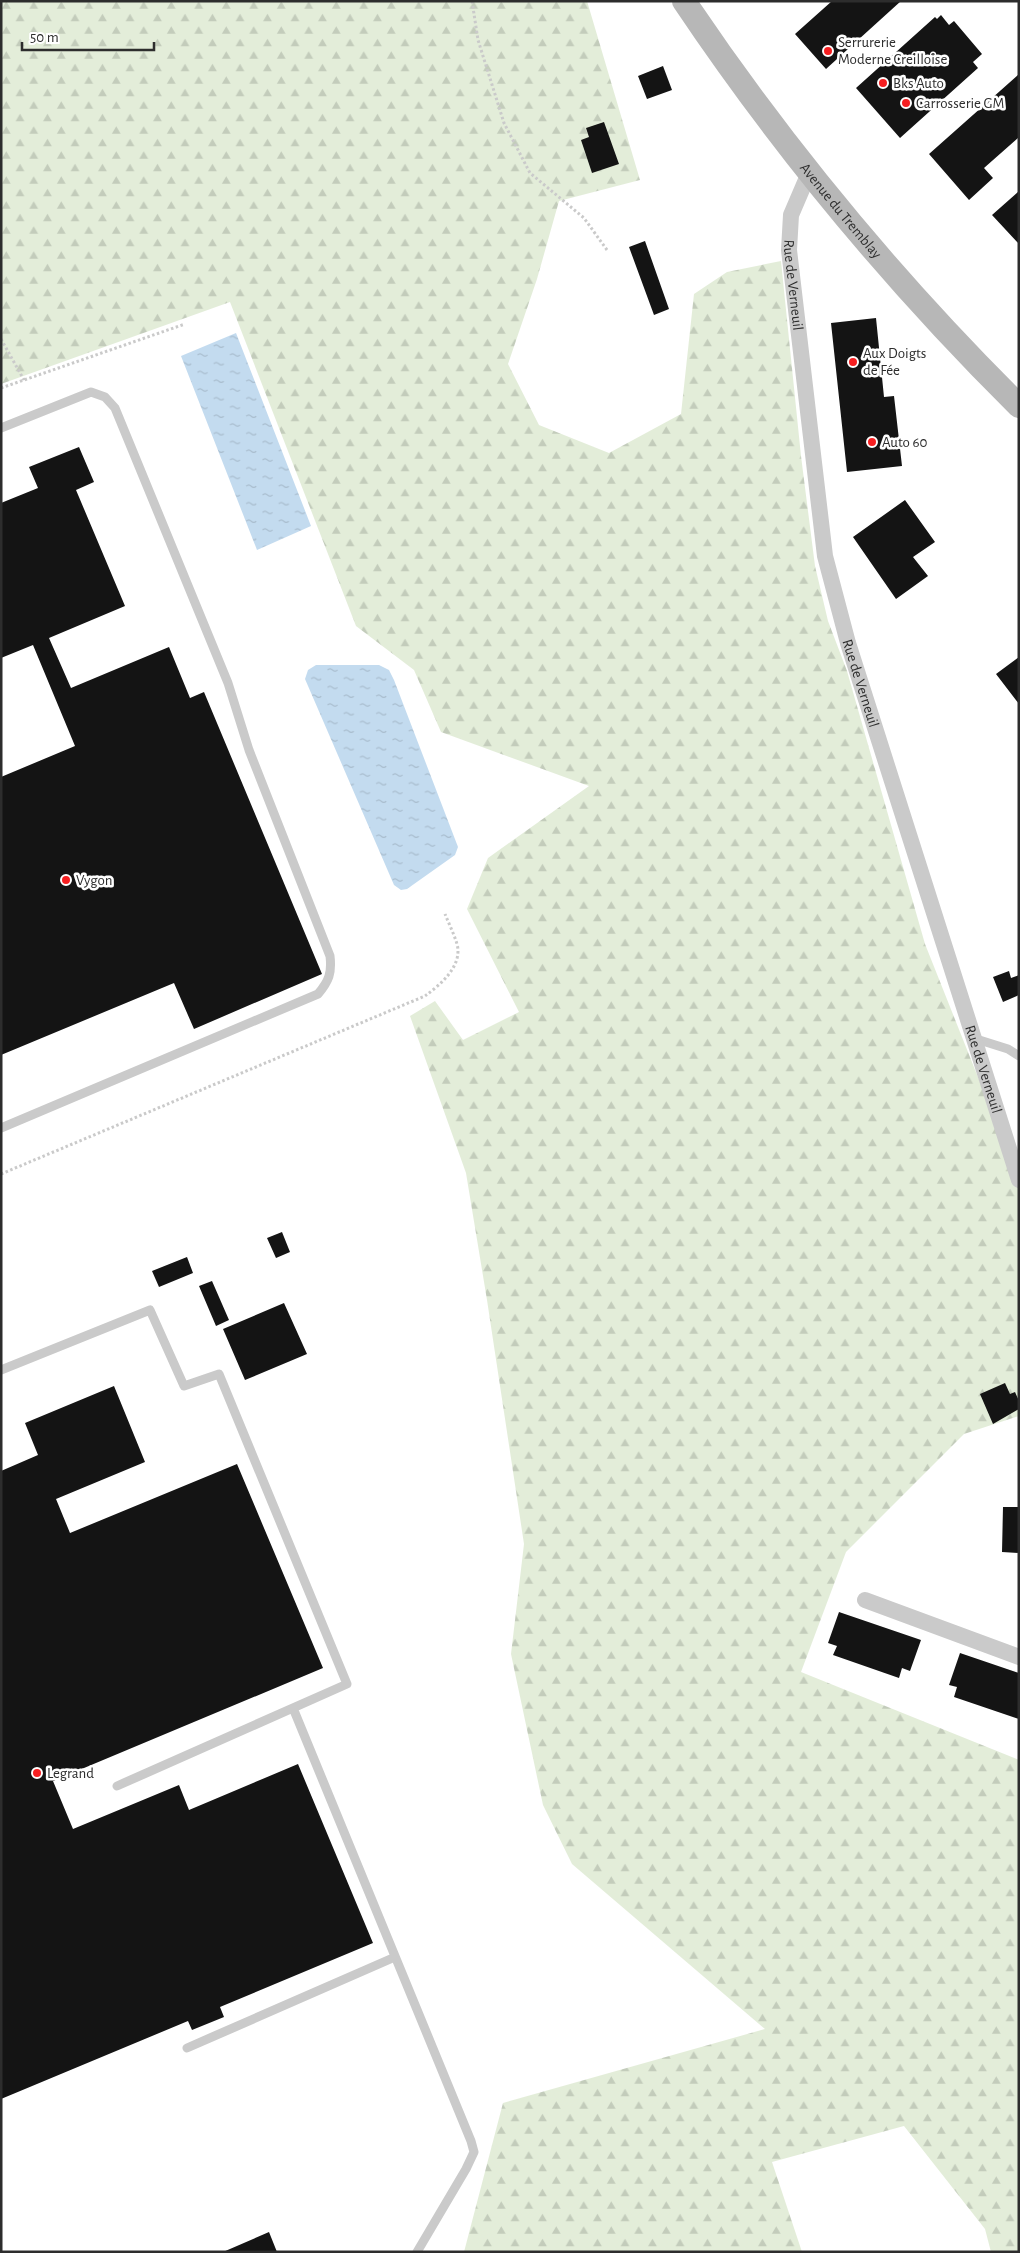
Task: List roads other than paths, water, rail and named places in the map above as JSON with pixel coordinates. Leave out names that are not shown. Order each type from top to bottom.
[{"type":"main road","name":"Avenue du Tremblay","points":[[684,1],[738,79],[809,173],[933,318],[1019,406]]},
{"type":"street","name":"Rue de Verneuil","points":[[809,173],[791,215],[789,250],[825,556],[848,643],[972,1038],[1019,1180]]},
{"type":"street","points":[[865,1600],[1019,1657]]},
{"type":"lane","points":[[1,428],[91,392],[105,397],[115,408],[228,684],[249,750],[330,956],[331,970],[328,982],[318,994],[1,1128]]},
{"type":"lane","points":[[972,1038],[1008,1050],[1019,1056]]},
{"type":"lane","points":[[1,1370],[150,1310],[184,1386],[219,1374],[347,1684],[117,1786]]},
{"type":"lane","points":[[293,1708],[474,2152],[417,2252]]},
{"type":"lane","points":[[187,2048],[395,1956]]},
{"type":"water","points":[[236,333],[311,526],[257,550],[181,356]]},
{"type":"water","points":[[316,665],[379,665],[389,670],[394,680],[458,847],[455,855],[407,889],[401,890],[394,885],[305,679],[308,670]]},
{"type":"place","name":"Serrurerie Moderne Creilloise","points":[[828,51]]},
{"type":"place","name":"Bks Auto","points":[[883,83]]},
{"type":"place","name":"Carrosserie GM","points":[[906,103]]},
{"type":"place","name":"Aux Doigts de Fée","points":[[853,362]]},
{"type":"place","name":"Auto 60","points":[[872,442]]},
{"type":"place","name":"Vygon","points":[[66,880]]},
{"type":"place","name":"Legrand","points":[[37,1773]]}]
